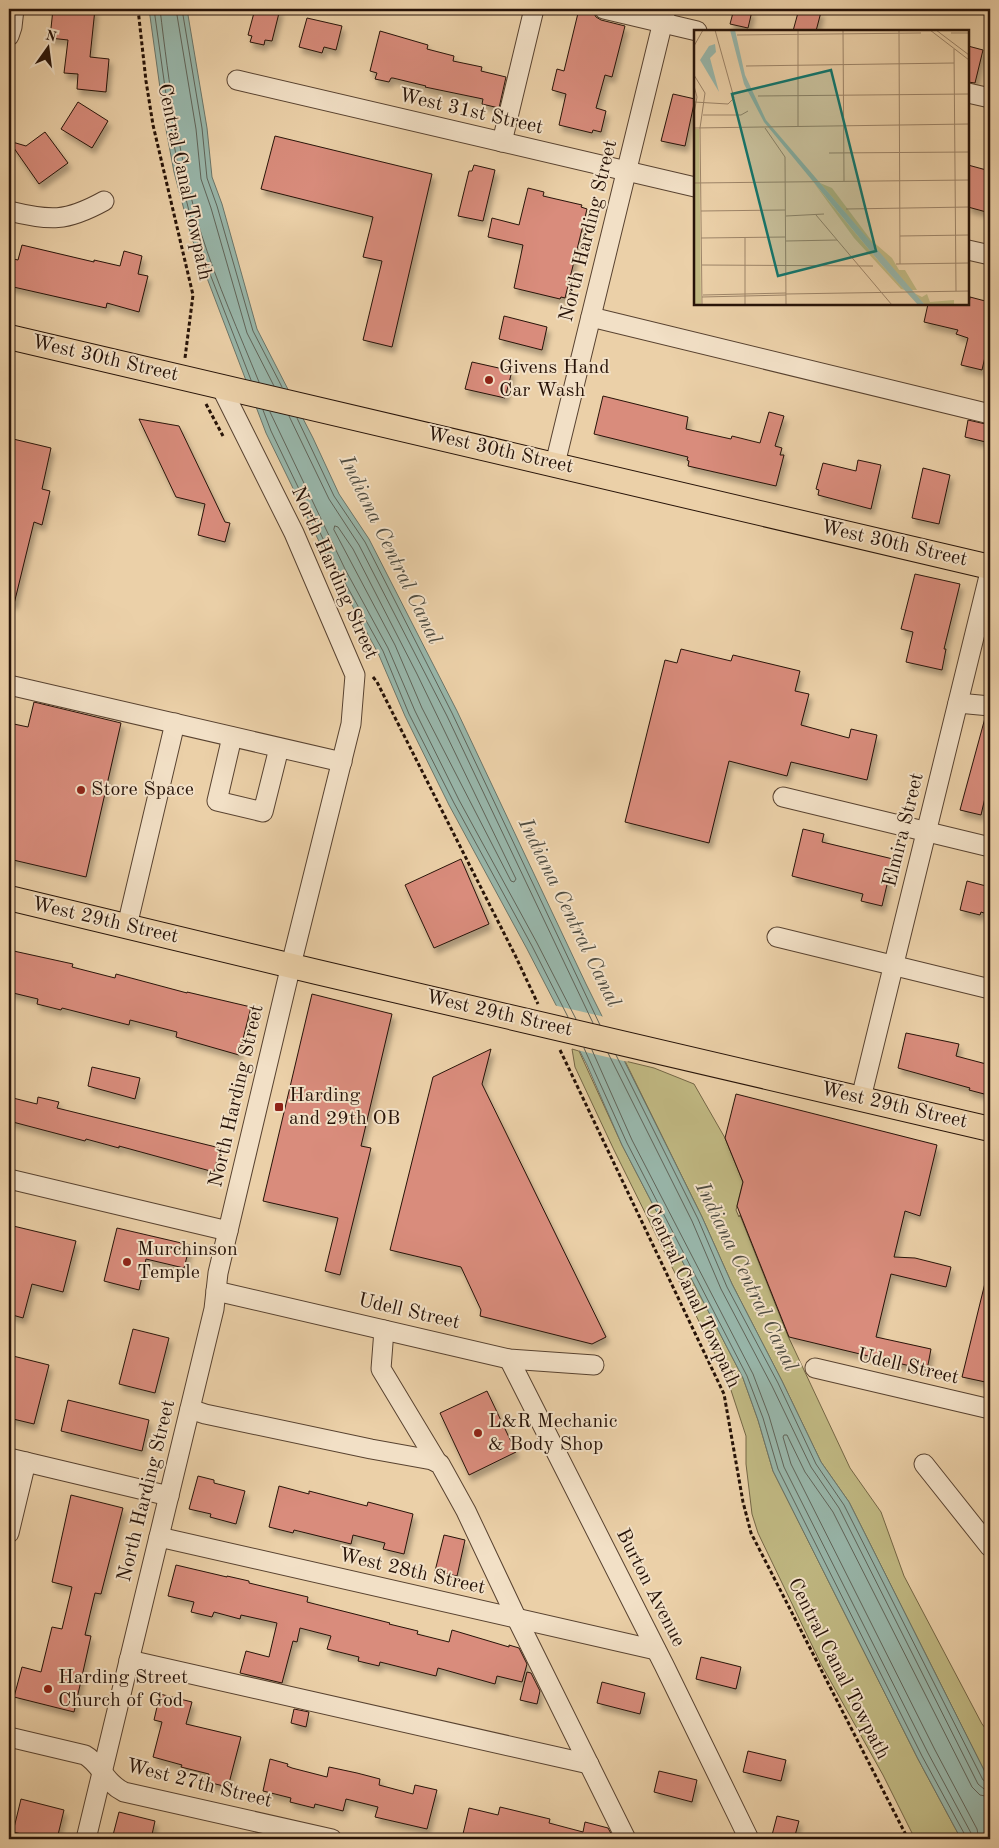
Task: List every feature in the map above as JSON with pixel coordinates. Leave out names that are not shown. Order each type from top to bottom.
[{"type":"main road","name":"West 30th Street","points":[[9,336],[990,566]]},
{"type":"main road","name":"West 29th Street","points":[[9,898],[291,966],[990,1129]]},
{"type":"street","points":[[9,36],[14,9]]},
{"type":"street","points":[[502,142],[534,9]]},
{"type":"street","points":[[604,9],[664,16],[695,30]]},
{"type":"street","name":"North Harding Street","points":[[555,464],[664,16]]},
{"type":"street","name":"West 31st Street","points":[[237,80],[694,187]]},
{"type":"street","points":[[969,92],[990,98]]},
{"type":"street","points":[[9,211],[38,218],[66,217],[89,209],[104,201]]},
{"type":"street","points":[[969,250],[990,255]]},
{"type":"street","points":[[591,317],[990,414]]},
{"type":"street","name":"North Harding Street","points":[[86,1839],[214,1309],[218,1273],[351,724],[355,675],[294,533],[227,387]]},
{"type":"street","name":"Elmira Street","points":[[861,1098],[990,572]]},
{"type":"street","points":[[9,685],[342,762]]},
{"type":"street","points":[[958,703],[990,706]]},
{"type":"street","points":[[127,926],[175,723]]},
{"type":"street","points":[[232,737],[216,801],[263,812],[279,748]]},
{"type":"street","points":[[783,797],[990,847]]},
{"type":"street","points":[[776,937],[990,989]]},
{"type":"street","points":[[9,1179],[228,1231]]},
{"type":"street","name":"Udell Street","points":[[216,1291],[509,1359],[594,1365]]},
{"type":"street","points":[[384,1330],[381,1369],[440,1464],[466,1511],[517,1619],[626,1839]]},
{"type":"street","name":"Burton Avenue","points":[[509,1359],[749,1839]]},
{"type":"street","name":"Udell Street","points":[[815,1368],[990,1410]]},
{"type":"street","points":[[190,1409],[205,1414],[437,1462]]},
{"type":"street","points":[[9,1533],[17,1460],[169,1496]]},
{"type":"street","points":[[924,1464],[990,1547]]},
{"type":"street","name":"West 28th Street","points":[[159,1537],[656,1650]]},
{"type":"street","points":[[129,1660],[589,1764]]},
{"type":"street","name":"West 27th Street","points":[[9,1737],[85,1755],[94,1762],[102,1774],[114,1786],[124,1792],[332,1839]]},
{"type":"path","name":"Central Canal Towpath","points":[[138,9],[146,81],[155,133],[193,295],[185,362]]},
{"type":"path","name":"Central Canal Towpath","points":[[559,1050],[724,1394],[743,1502],[751,1533],[908,1839]]},
{"type":"shaded area","points":[[572,1049],[579,1051],[622,1145],[743,1378],[773,1471],[918,1759],[961,1839],[915,1839],[883,1775],[821,1664],[758,1533],[752,1514],[746,1464],[746,1436],[727,1378],[614,1150],[575,1067]]},
{"type":"shaded area","points":[[625,1061],[654,1068],[694,1084],[725,1138],[743,1182],[736,1210],[739,1217],[740,1215],[788,1336],[850,1468],[881,1512],[904,1576],[982,1724],[990,1734],[990,1782],[849,1502],[821,1462],[732,1284],[702,1217]]},
{"type":"water","points":[[149,9],[187,9],[207,128],[212,177],[222,204],[257,329],[313,438],[339,494],[369,539],[457,711],[586,984],[821,1462],[849,1502],[990,1782],[990,1839],[961,1839],[918,1759],[773,1471],[743,1378],[622,1145],[587,1065],[449,805],[405,716],[378,653],[335,574],[266,433],[191,236],[174,172],[165,124]]},
{"type":"pier","points":[[553,1005],[605,1017],[628,1062],[577,1050]]},
{"type":"building","points":[[53,9],[95,9],[90,57],[109,59],[106,92],[77,89],[78,74],[64,73],[68,40],[50,38]]},
{"type":"building","points":[[255,9],[280,9],[272,41],[265,40],[264,45],[250,42],[252,36],[248,35]]},
{"type":"building","points":[[579,9],[593,12],[601,20],[625,26],[612,77],[605,75],[596,108],[606,111],[601,132],[593,130],[592,133],[559,125],[566,94],[552,90],[557,69],[564,71]]},
{"type":"building","points":[[734,9],[752,11],[748,28],[730,24]]},
{"type":"building","points":[[799,9],[821,12],[816,30],[793,30]]},
{"type":"building","points":[[307,18],[342,26],[336,50],[324,47],[322,53],[299,47]]},
{"type":"building","points":[[380,31],[428,45],[427,49],[454,56],[453,61],[482,67],[481,71],[506,77],[499,108],[482,104],[483,99],[393,78],[389,82],[375,79],[377,73],[370,71]]},
{"type":"building","points":[[969,46],[983,50],[975,83],[969,82]]},
{"type":"building","points":[[673,94],[694,99],[685,146],[661,141]]},
{"type":"building","points":[[78,102],[108,121],[92,148],[61,129]]},
{"type":"building","points":[[45,132],[68,163],[39,184],[9,141],[26,146]]},
{"type":"building","points":[[275,136],[432,174],[392,347],[363,340],[382,261],[363,257],[373,217],[261,189]]},
{"type":"building","points":[[474,165],[495,170],[483,221],[458,216],[469,171],[472,171]]},
{"type":"building","points":[[969,165],[990,171],[990,213],[969,207]]},
{"type":"building","points":[[528,188],[544,192],[543,196],[582,205],[581,207],[587,209],[565,298],[561,297],[560,299],[514,288],[523,245],[488,237],[492,218],[519,225]]},
{"type":"building","points":[[22,245],[94,262],[94,260],[120,266],[124,251],[142,256],[138,274],[148,276],[139,312],[107,303],[106,308],[9,286],[9,258],[18,260]]},
{"type":"building","points":[[970,297],[989,302],[986,312],[990,313],[990,326],[982,370],[961,365],[968,338],[956,334],[958,330],[924,322],[928,305],[969,304]]},
{"type":"building","points":[[504,316],[547,327],[542,350],[499,339]]},
{"type":"building","name":"Givens Hand Car Wash","points":[[472,362],[512,371],[505,398],[465,389]]},
{"type":"building","points":[[603,396],[688,417],[686,429],[731,439],[732,436],[760,443],[769,412],[784,416],[775,446],[782,448],[780,455],[784,455],[776,486],[688,466],[688,457],[594,434]]},
{"type":"building","points":[[139,419],[179,426],[225,522],[230,523],[225,542],[198,535],[205,504],[176,497]]},
{"type":"building","points":[[968,420],[990,425],[990,443],[965,437]]},
{"type":"building","points":[[9,438],[51,448],[42,489],[50,491],[42,525],[34,522],[14,604],[9,603]]},
{"type":"building","points":[[858,460],[881,465],[871,509],[818,495],[819,490],[816,489],[823,463],[856,471]]},
{"type":"building","points":[[923,468],[950,475],[939,524],[912,518]]},
{"type":"building","points":[[915,574],[960,584],[944,649],[946,649],[942,670],[906,662],[913,632],[901,629]]},
{"type":"building","points":[[681,649],[731,661],[733,655],[800,671],[795,691],[809,694],[801,725],[849,738],[851,729],[877,735],[867,780],[791,762],[787,776],[729,761],[709,843],[625,822],[665,660],[677,663]]},
{"type":"building","name":"Store Space","points":[[34,702],[121,723],[86,877],[9,859],[9,723],[28,727]]},
{"type":"building","points":[[985,718],[990,718],[990,776],[981,815],[960,810]]},
{"type":"building","points":[[803,829],[824,834],[822,842],[893,859],[882,906],[861,901],[863,894],[792,876]]},
{"type":"building","points":[[461,859],[489,924],[434,948],[405,885]]},
{"type":"building","points":[[967,881],[990,887],[990,915],[981,912],[980,915],[960,910]]},
{"type":"building","points":[[9,950],[73,964],[72,967],[115,978],[116,974],[187,993],[251,1007],[239,1055],[176,1037],[177,1032],[130,1020],[129,1025],[62,1008],[61,1010],[37,1004],[38,999],[9,992]]},
{"type":"building","points":[[312,994],[392,1014],[361,1146],[371,1148],[340,1275],[325,1271],[338,1218],[263,1201]]},
{"type":"building","points":[[906,1033],[959,1044],[956,1056],[990,1065],[990,1088],[988,1095],[969,1090],[970,1088],[898,1068]]},
{"type":"building","points":[[491,1049],[482,1084],[606,1337],[592,1344],[480,1316],[481,1310],[461,1267],[390,1250],[433,1077]]},
{"type":"building","points":[[92,1067],[140,1078],[135,1099],[88,1086]]},
{"type":"building","points":[[736,1094],[937,1145],[920,1216],[905,1211],[894,1257],[915,1258],[951,1267],[946,1287],[891,1274],[876,1337],[931,1349],[927,1370],[789,1337],[737,1206],[743,1182],[725,1138]]},
{"type":"building","points":[[9,1097],[37,1104],[38,1097],[59,1102],[57,1108],[220,1148],[214,1172],[119,1146],[119,1148],[86,1139],[85,1141],[9,1121]]},
{"type":"building","points":[[9,1225],[76,1241],[63,1292],[32,1284],[23,1318],[9,1314]]},
{"type":"building","name":"Murchinson Temple","points":[[117,1228],[190,1245],[184,1268],[146,1259],[139,1290],[104,1281]]},
{"type":"building","points":[[985,1283],[990,1284],[990,1383],[962,1377]]},
{"type":"building","points":[[133,1329],[169,1338],[155,1393],[119,1384]]},
{"type":"building","points":[[9,1355],[49,1365],[34,1424],[9,1418]]},
{"type":"building","name":"L&R Mechanic & Body Shop","points":[[487,1391],[516,1452],[469,1475],[440,1413]]},
{"type":"building","points":[[68,1400],[149,1420],[142,1451],[61,1431]]},
{"type":"building","points":[[198,1476],[214,1480],[214,1483],[245,1491],[236,1524],[210,1517],[211,1514],[189,1509]]},
{"type":"building","points":[[279,1486],[309,1494],[309,1491],[367,1506],[368,1502],[413,1514],[404,1554],[383,1549],[385,1543],[353,1535],[351,1544],[294,1530],[293,1533],[269,1527]]},
{"type":"building","points":[[71,1495],[123,1508],[101,1594],[95,1593],[85,1635],[91,1636],[74,1712],[14,1697],[22,1667],[41,1672],[52,1627],[62,1629],[72,1587],[52,1582]]},
{"type":"building","points":[[444,1535],[465,1540],[457,1576],[435,1571]]},
{"type":"building","points":[[176,1565],[249,1581],[249,1583],[308,1597],[307,1602],[390,1623],[418,1631],[417,1634],[449,1642],[452,1630],[509,1647],[509,1645],[519,1648],[527,1664],[522,1682],[497,1676],[495,1684],[438,1668],[436,1676],[380,1662],[379,1666],[358,1661],[359,1657],[327,1649],[331,1636],[300,1628],[297,1642],[293,1641],[282,1683],[240,1673],[246,1651],[269,1657],[277,1623],[241,1615],[240,1619],[214,1612],[212,1617],[191,1612],[194,1602],[168,1596]]},
{"type":"building","points":[[701,1657],[741,1667],[736,1689],[696,1679]]},
{"type":"building","points":[[527,1672],[531,1673],[540,1691],[537,1704],[520,1700]]},
{"type":"building","points":[[602,1682],[645,1693],[640,1714],[597,1703]]},
{"type":"building","points":[[160,1694],[192,1702],[186,1724],[241,1737],[228,1787],[207,1782],[209,1774],[153,1757],[162,1722],[154,1720]]},
{"type":"building","points":[[294,1709],[309,1712],[306,1727],[291,1723]]},
{"type":"building","points":[[748,1751],[786,1760],[781,1781],[743,1772]]},
{"type":"building","points":[[270,1759],[288,1764],[287,1766],[292,1768],[327,1777],[329,1767],[357,1773],[380,1779],[379,1785],[413,1794],[415,1785],[437,1790],[427,1829],[375,1817],[378,1807],[346,1799],[343,1811],[315,1804],[314,1808],[290,1802],[291,1798],[263,1791]]},
{"type":"building","points":[[659,1771],[697,1780],[692,1802],[654,1792]]},
{"type":"building","points":[[21,1799],[64,1810],[57,1839],[44,1839],[13,1832]]},
{"type":"building","points":[[500,1807],[550,1819],[549,1823],[583,1832],[585,1822],[608,1828],[614,1839],[484,1839],[463,1834],[469,1808],[498,1815]]},
{"type":"building","points":[[119,1812],[155,1821],[151,1839],[112,1839]]},
{"type":"building","points":[[777,1816],[799,1821],[794,1839],[771,1839]]},
{"type":"place","name":"Givens Hand Car Wash","points":[[489,380]]},
{"type":"place","name":"Store Space","points":[[81,790]]},
{"type":"place","name":"Harding and 29th OB","points":[[279,1107]]},
{"type":"place","name":"Murchinson Temple","points":[[127,1262]]},
{"type":"place","name":"L&R Mechanic & Body Shop","points":[[478,1433]]},
{"type":"place","name":"Harding Street Church of God","points":[[48,1689]]},
{"type":"water label","name":"Indiana Central Canal","points":[[390,550]]},
{"type":"water label","name":"Indiana Central Canal","points":[[569,913]]},
{"type":"water label","name":"Indiana Central Canal","points":[[746,1277]]}]
